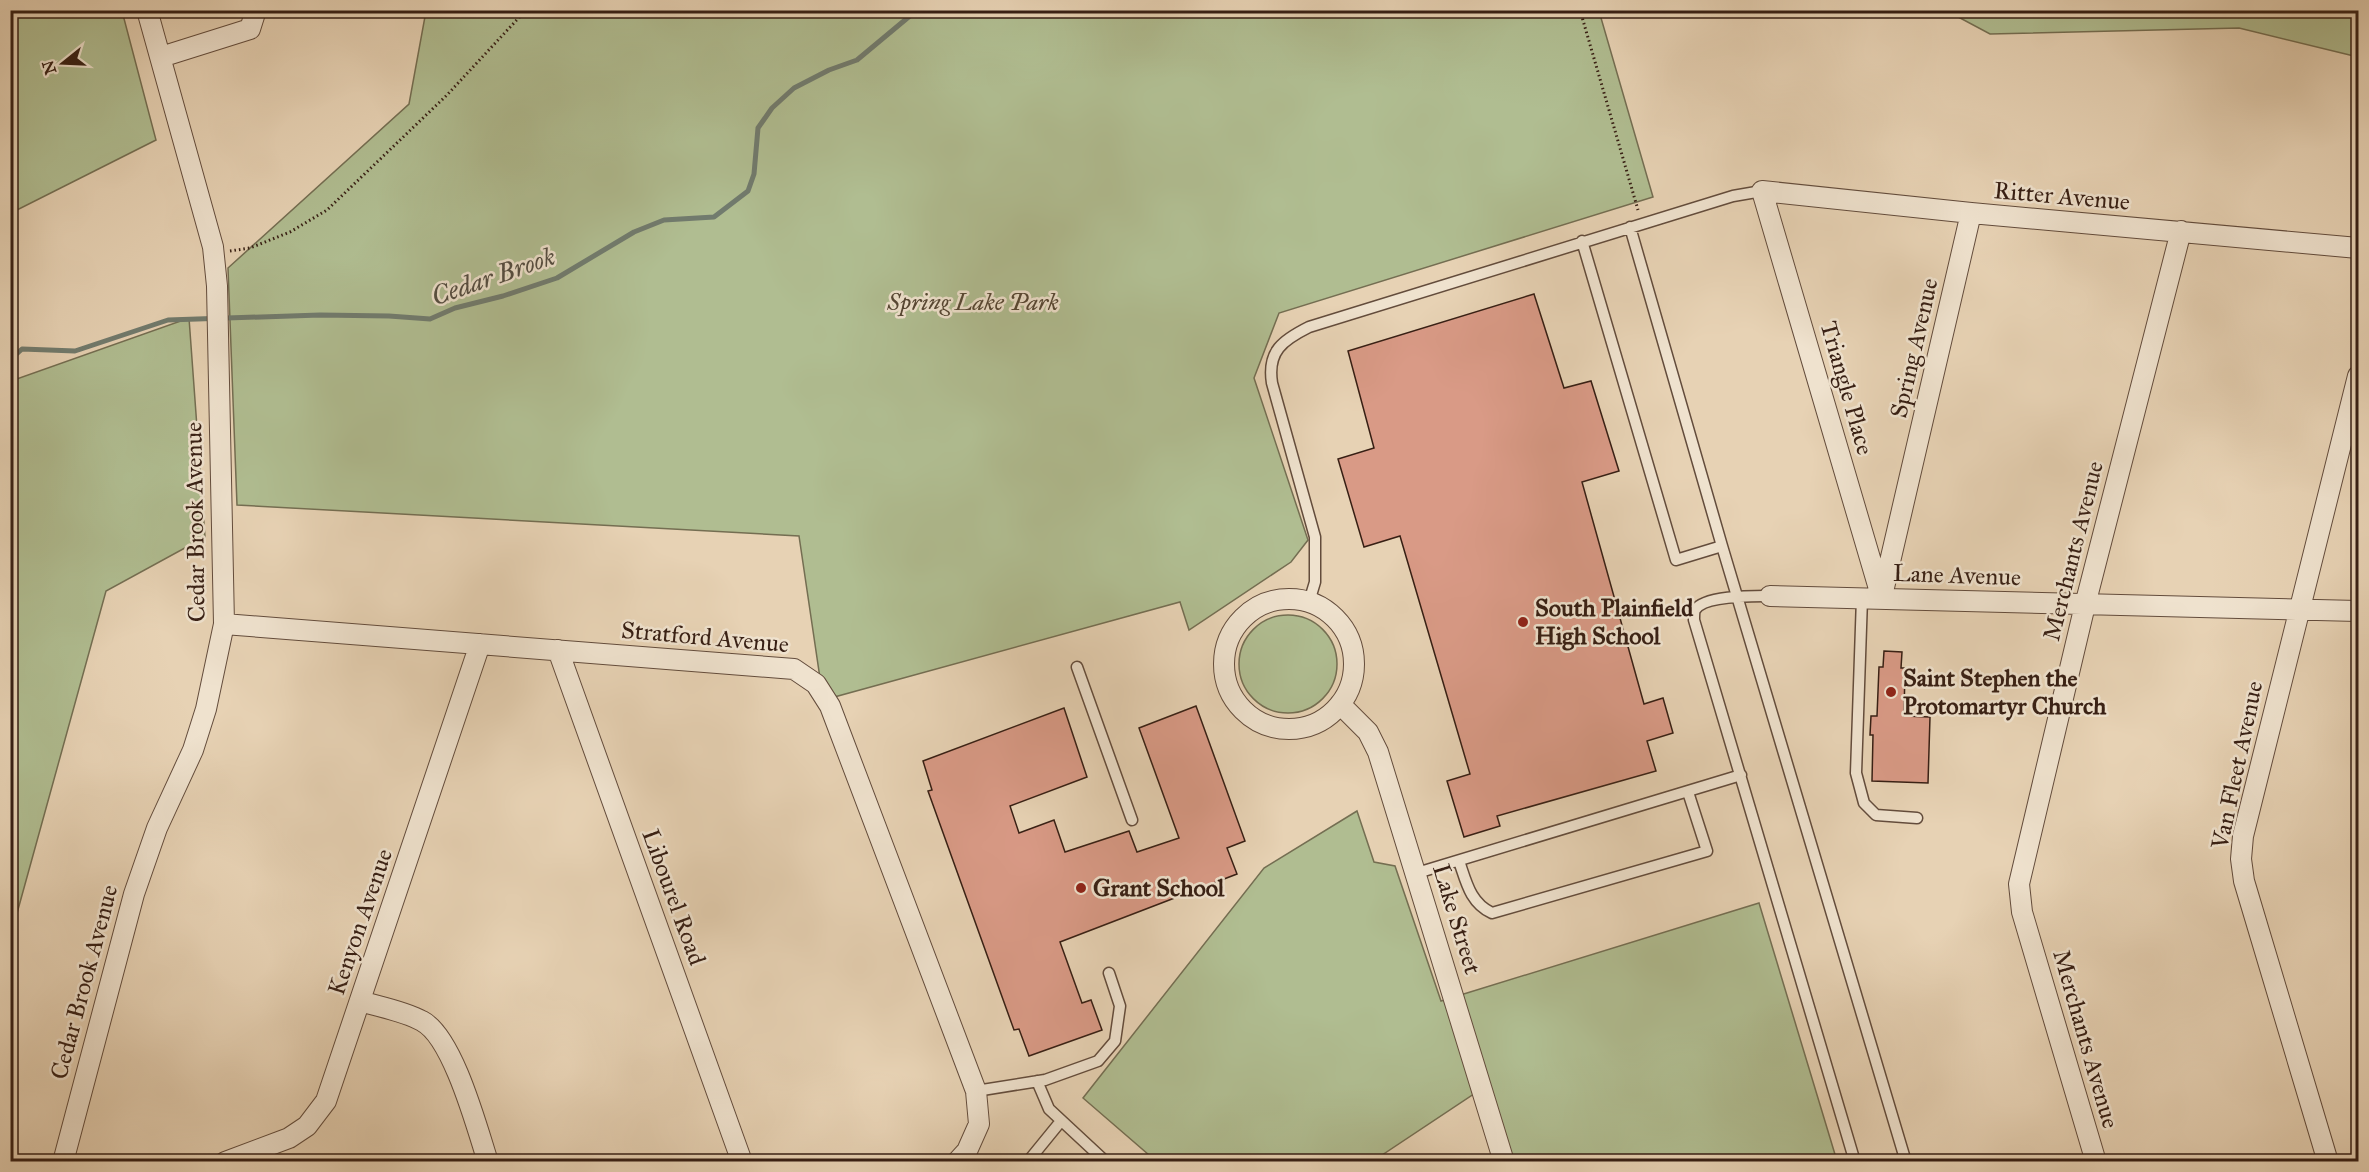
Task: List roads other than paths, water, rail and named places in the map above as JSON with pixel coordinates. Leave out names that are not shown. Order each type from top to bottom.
[{"type":"street","name":"Cedar Brook Avenue","points":[[63,1161],[134,894],[157,828],[193,750],[206,709],[224,624],[217,286],[214,254],[147,10]]},
{"type":"street","points":[[161,57],[250,29],[256,10]]},
{"type":"street","name":"Ritter Avenue","points":[[1762,191],[1971,213],[2358,248]]},
{"type":"street","name":"Triangle Place","points":[[1762,191],[1872,598]]},
{"type":"street","name":"Spring Avenue","points":[[1872,598],[1971,213]]},
{"type":"street","name":"Merchants Avenue","points":[[2096,1161],[2022,912],[2019,884],[2085,605],[2181,231]]},
{"type":"street","name":"Van Fleet Avenue","points":[[2328,1161],[2244,881],[2241,859],[2243,836],[2358,376]]},
{"type":"street","name":"Lane Avenue","points":[[1770,596],[2358,611]]},
{"type":"street","points":[[1287,598],[1309,602],[1322,608],[1336,619],[1347,634],[1353,652],[1354,670],[1349,689],[1340,704],[1327,716],[1301,728],[1273,727],[1247,714],[1230,692],[1223,665],[1229,637],[1239,621],[1252,609],[1269,601],[1287,598]]},
{"type":"street","name":"Stratford Avenue","points":[[224,624],[794,669],[816,684],[830,706],[976,1091],[979,1124],[967,1151],[957,1161]]},
{"type":"street","name":"Kenyon Avenue","points":[[232,1160],[289,1138],[307,1126],[326,1101],[480,644]]},
{"type":"street","name":"Libourel Road","points":[[558,650],[742,1161]]},
{"type":"street","name":"Lake Street","points":[[1340,704],[1356,717],[1374,742],[1417,873],[1504,1161]]},
{"type":"street","points":[[360,1001],[423,1021],[439,1035],[452,1059],[488,1161]]},
{"type":"lane","points":[[1309,602],[1315,582],[1317,562],[1315,537],[1269,367],[1281,345],[1291,336],[1309,327],[1733,196],[1762,191]]},
{"type":"lane","points":[[1630,227],[1722,546],[1906,1161]]},
{"type":"lane","points":[[1582,242],[1676,560],[1722,546]]},
{"type":"lane","points":[[1770,596],[1737,595],[1700,605],[1695,611],[1694,620],[1856,1161]]},
{"type":"lane","points":[[1872,598],[1856,773],[1864,803],[1876,815],[1917,818]]},
{"type":"lane","points":[[1077,667],[1132,820]]},
{"type":"lane","points":[[1417,873],[1741,775]]},
{"type":"lane","points":[[1459,861],[1472,896],[1479,905],[1492,913],[1707,851],[1688,792]]},
{"type":"lane","points":[[976,1091],[1037,1081],[1098,1060],[1115,1041],[1120,1006],[1109,973]]},
{"type":"lane","points":[[1037,1081],[1049,1109],[1106,1161]]},
{"type":"lane","points":[[1032,1161],[1030,1159],[1061,1120]]},
{"type":"waterway","name":"Cedar Brook","points":[[10,360],[22,349],[75,351],[168,320],[320,315],[430,319],[455,308],[503,296],[557,278],[634,232],[664,220],[714,217],[748,191],[754,174],[758,128],[772,108],[794,88],[829,70],[857,60],[917,10]]},
{"type":"place","name":"South Plainfield High School","points":[[1523,622]]},
{"type":"place","name":"Saint Stephen the Protomartyr Church","points":[[1891,692]]},
{"type":"place","name":"Grant School","points":[[1081,888]]},
{"type":"park label","name":"Spring Lake Park","points":[[973,302]]}]
